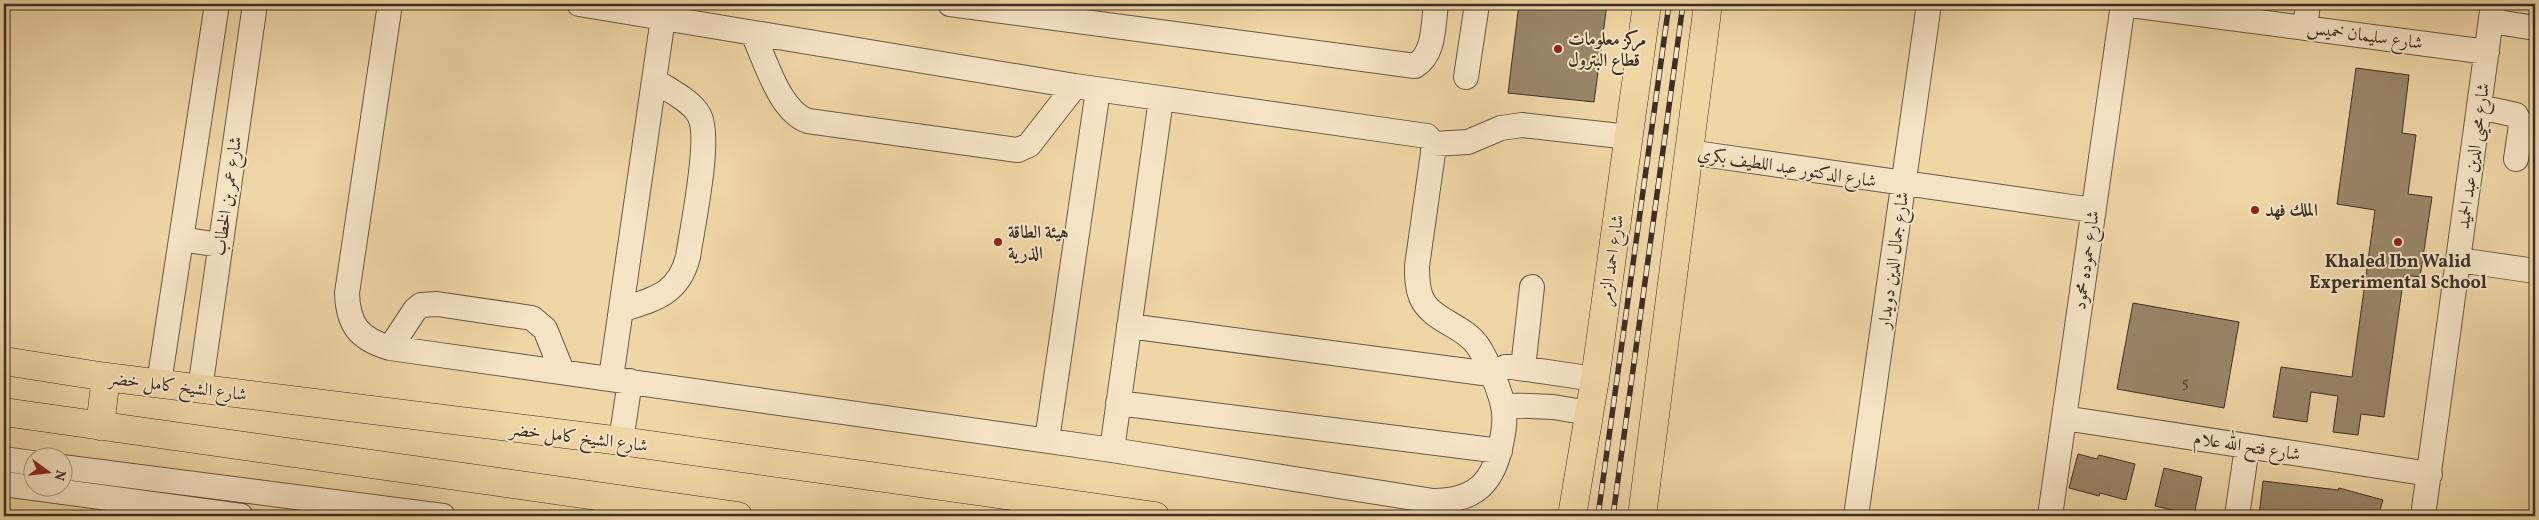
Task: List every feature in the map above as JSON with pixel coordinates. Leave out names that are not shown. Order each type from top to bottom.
[{"type":"main road","name":"شارع احمد الزمر","points":[[1572,516],[1595,379],[1647,4]]},
{"type":"main road","points":[[1642,516],[1708,4]]},
{"type":"main road","name":"شارع الشيخ كامل خضر","points":[[4,361],[106,377],[621,441],[1155,516]]},
{"type":"main road","points":[[100,426],[106,377]]},
{"type":"main road","points":[[4,412],[722,515]]},
{"type":"street","points":[[159,383],[217,4]]},
{"type":"street","name":"شارع عمر بن الخطاب","points":[[200,389],[255,4]]},
{"type":"street","points":[[390,4],[347,293],[347,309],[352,324],[362,336],[374,344],[390,348],[1047,440],[1433,501],[1452,501],[1469,495],[1484,484],[1495,469],[1505,420],[1503,405],[1490,374],[1477,344],[1431,310],[1421,297],[1417,266],[1433,144],[1427,136],[1087,88],[579,4]]},
{"type":"street","points":[[950,4],[1415,66],[1422,62],[1429,52],[1436,4]]},
{"type":"street","points":[[1466,77],[1477,4]]},
{"type":"street","name":"شارع جمال الدين دويدار","points":[[1856,516],[1929,4]]},
{"type":"street","name":"شارع سليمان خميس","points":[[2123,4],[2487,52]]},
{"type":"street","name":"شارع حموده محمود","points":[[2050,516],[2123,4]]},
{"type":"street","points":[[2305,27],[2308,4]]},
{"type":"street","points":[[2492,13],[2535,28]]},
{"type":"street","name":"شارع محيى الدين عبد الحميد","points":[[2423,516],[2492,13]]},
{"type":"street","points":[[621,441],[621,310],[663,18]]},
{"type":"street","points":[[753,34],[786,105],[796,116],[808,121],[1018,150],[1029,145],[1087,88]]},
{"type":"street","points":[[621,310],[667,292],[677,282],[686,264],[692,229],[704,143],[703,123],[693,107],[654,80]]},
{"type":"street","points":[[1047,440],[1087,88]]},
{"type":"street","points":[[1112,450],[1161,99]]},
{"type":"street","points":[[2480,107],[2516,114],[2521,125],[2516,159]]},
{"type":"street","points":[[1433,144],[1468,142],[1501,128],[1522,125],[1629,136]]},
{"type":"street","name":"شارع الدكتور عبد اللطيف بكري","points":[[1688,152],[2093,210]]},
{"type":"street","points":[[181,239],[220,245]]},
{"type":"street","points":[[2459,260],[2535,272]]},
{"type":"street","points":[[1523,368],[1532,287]]},
{"type":"street","points":[[390,348],[415,310],[421,305],[437,304],[532,318],[546,329],[562,371]]},
{"type":"street","points":[[1129,326],[1490,374],[1505,367],[1595,379]]},
{"type":"street","points":[[1118,403],[1500,451]]},
{"type":"street","points":[[1503,405],[1553,407],[1590,412]]},
{"type":"street","name":"شارع فتح الله علام","points":[[2064,418],[2430,474]]},
{"type":"street","points":[[2237,516],[2247,447]]},
{"type":"street","points":[[4,459],[22,462]]},
{"type":"street","points":[[72,468],[443,516]]},
{"type":"street","points":[[4,484],[239,516]]},
{"type":"building","name":"مركز معلومات قطاع البترول","points":[[1519,4],[1607,4],[1594,102],[1508,93]]},
{"type":"building","name":"Khaled Ibn Walid Experimental School","points":[[2356,68],[2409,75],[2402,133],[2416,135],[2408,194],[2432,197],[2420,277],[2404,275],[2384,417],[2361,414],[2358,435],[2333,432],[2338,396],[2311,392],[2307,422],[2273,417],[2281,367],[2352,377],[2375,210],[2337,204]]},
{"type":"building","points":[[2133,303],[2239,322],[2224,408],[2117,389]]},
{"type":"building","points":[[2078,454],[2097,459],[2099,455],[2135,464],[2126,500],[2100,493],[2099,496],[2069,488]]},
{"type":"building","points":[[2164,468],[2202,477],[2194,515],[2155,506]]},
{"type":"building","points":[[2263,481],[2338,490],[2339,488],[2383,500],[2378,516],[2259,516]]},
{"type":"railway","points":[[1598,516],[1669,4]]},
{"type":"railway","points":[[1613,516],[1683,4]]},
{"type":"place","name":"مركز معلومات قطاع البترول","points":[[1558,49]]},
{"type":"place","name":"الملك فهد","points":[[2255,210]]},
{"type":"place","name":"هيئة الطاقة الذرية","points":[[998,242]]},
{"type":"place","name":"Khaled Ibn Walid Experimental School","points":[[2398,242]]}]
